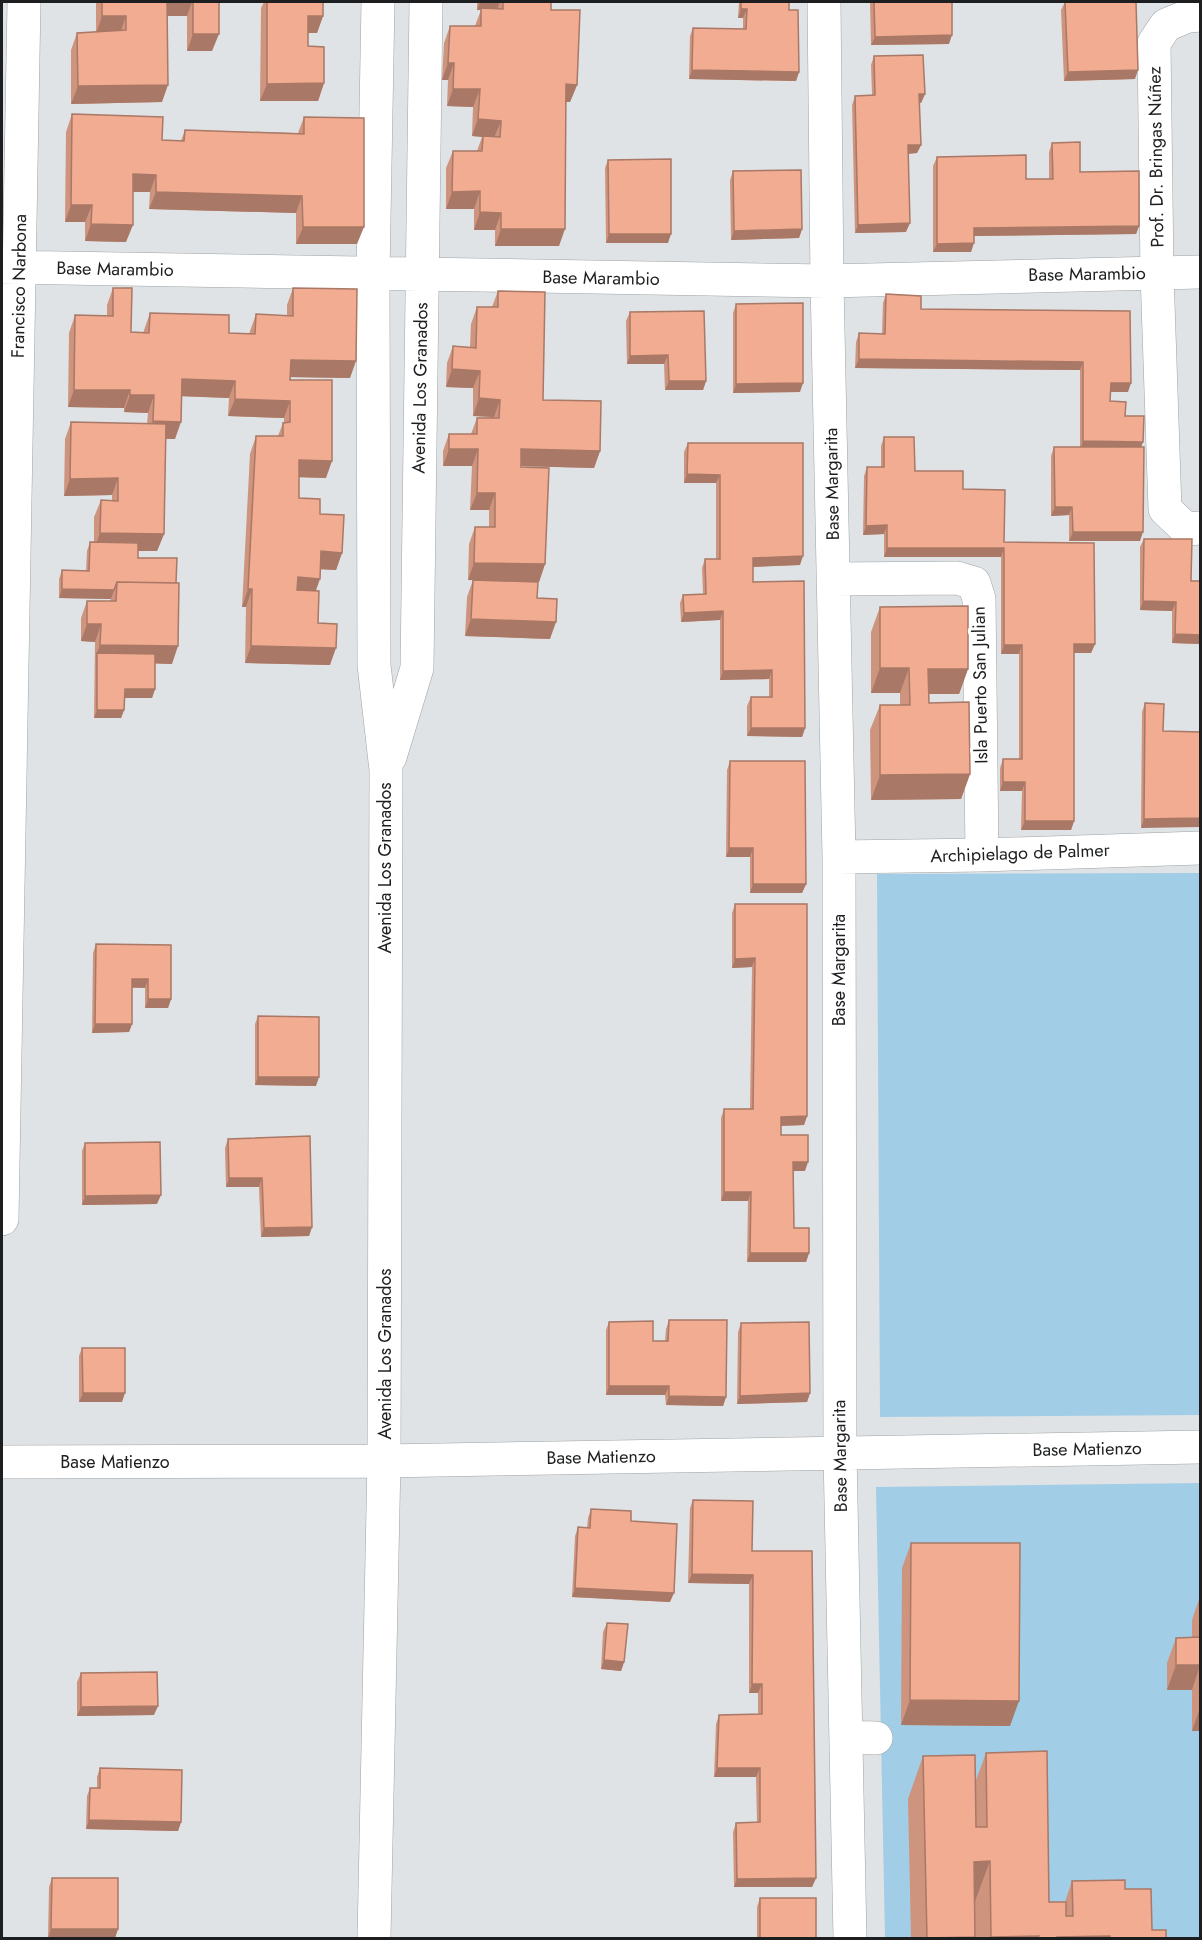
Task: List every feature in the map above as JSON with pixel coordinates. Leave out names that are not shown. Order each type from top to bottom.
[{"type":"street","name":"Francisco Narbona","points":[[2,1219],[10,267],[24,2]]},
{"type":"street","name":"Avenida Los Granados","points":[[374,1938],[384,1461],[386,770],[374,665],[374,274],[378,2]]},
{"type":"street","name":"Avenida Los Granados","points":[[386,770],[417,668],[426,2]]},
{"type":"street","name":"Base Margarita","points":[[825,2],[827,281],[839,857],[840,1453],[861,1738],[850,1938]]},
{"type":"street","name":"Prof. Dr. Bringas Núñez","points":[[1200,15],[1188,16],[1166,25],[1154,44],[1157,273],[1165,509],[1186,529],[1200,528]]},
{"type":"street","name":"Base Marambio","points":[[10,267],[827,281],[1200,272]]},
{"type":"street","name":"Isla Puerto San Julian","points":[[834,579],[957,578],[974,583],[979,599],[982,855]]},
{"type":"street","name":"Archipielago de Palmer","points":[[839,857],[1200,848]]},
{"type":"street","name":"Base Matienzo","points":[[2,1462],[384,1461],[1200,1448]]},
{"type":"shaded area","points":[[1200,873],[1200,1415],[880,1417],[877,874]]},
{"type":"shaded area","points":[[1200,1483],[1200,1938],[885,1938],[876,1487]]},
{"type":"building","points":[[102,2],[167,2],[168,85],[78,86],[77,33],[126,30],[126,16],[102,16]]},
{"type":"building","points":[[193,2],[219,2],[219,34],[193,34]]},
{"type":"building","points":[[267,2],[323,2],[323,16],[308,16],[308,46],[324,47],[324,83],[267,84]]},
{"type":"building","points":[[503,2],[551,2],[551,10],[580,10],[577,85],[566,84],[565,229],[501,229],[501,213],[480,212],[480,191],[452,192],[453,151],[482,151],[483,136],[500,137],[501,121],[478,119],[480,89],[453,89],[454,63],[448,63],[450,26],[481,26],[481,8],[503,9]]},
{"type":"building","points":[[741,2],[789,2],[789,10],[798,10],[799,72],[692,70],[693,28],[746,29],[747,9],[741,9]]},
{"type":"building","points":[[874,2],[952,2],[952,35],[875,37]]},
{"type":"building","points":[[1065,2],[1136,2],[1138,70],[1068,72]]},
{"type":"building","points":[[923,55],[925,94],[919,94],[921,145],[908,145],[910,223],[858,225],[855,96],[875,95],[874,56]]},
{"type":"building","points":[[72,114],[163,117],[162,140],[184,141],[185,130],[304,134],[304,117],[364,118],[364,227],[303,227],[302,196],[156,192],[156,175],[133,174],[133,225],[91,224],[92,205],[71,205]]},
{"type":"building","points":[[1080,142],[1080,172],[1139,171],[1139,226],[974,228],[974,243],[937,244],[937,157],[1026,155],[1026,179],[1053,179],[1052,143]]},
{"type":"building","points":[[671,159],[671,234],[609,234],[608,160]]},
{"type":"building","points":[[801,170],[802,229],[734,231],[733,171]]},
{"type":"building","points":[[113,288],[132,288],[131,332],[149,333],[150,313],[229,315],[229,333],[255,334],[256,314],[293,316],[293,288],[357,289],[356,361],[291,360],[290,380],[332,380],[332,461],[299,460],[299,498],[320,499],[320,514],[344,515],[342,553],[321,551],[320,579],[298,577],[297,590],[319,591],[318,623],[337,624],[336,648],[251,646],[252,589],[248,589],[256,436],[283,436],[283,423],[290,422],[290,401],[235,399],[235,381],[182,379],[181,422],[153,421],[154,395],[130,395],[130,390],[74,390],[75,315],[113,316]]},
{"type":"building","points":[[498,291],[545,292],[543,400],[601,401],[600,451],[521,449],[521,467],[549,468],[545,564],[474,563],[475,527],[495,527],[495,493],[477,493],[478,449],[449,449],[449,434],[477,434],[477,418],[499,418],[500,400],[479,398],[480,371],[452,369],[453,346],[476,348],[477,307],[498,307]]},
{"type":"building","points":[[886,294],[921,296],[921,309],[1130,311],[1131,383],[1111,383],[1110,401],[1126,402],[1125,416],[1144,416],[1143,442],[1083,441],[1083,362],[859,359],[859,333],[885,334]]},
{"type":"building","points":[[803,303],[803,383],[736,384],[736,304]]},
{"type":"building","points":[[704,311],[706,381],[669,381],[668,355],[630,356],[630,312]]},
{"type":"building","points":[[71,422],[166,424],[164,534],[100,533],[101,500],[118,501],[118,478],[70,479]]},
{"type":"building","points":[[884,437],[914,437],[915,471],[963,471],[963,489],[1005,490],[1004,542],[1094,543],[1095,644],[1074,644],[1074,821],[1025,821],[1025,782],[1003,782],[1003,759],[1022,759],[1022,645],[1004,645],[1004,548],[887,548],[887,525],[866,526],[867,467],[884,467]]},
{"type":"building","points":[[688,443],[803,443],[803,556],[753,558],[753,582],[804,581],[805,728],[751,728],[751,697],[772,697],[772,670],[723,671],[723,611],[684,613],[683,595],[706,594],[705,559],[720,559],[720,475],[687,474]]},
{"type":"building","points":[[1054,447],[1144,447],[1143,532],[1073,532],[1072,507],[1055,507]]},
{"type":"building","points":[[1144,539],[1192,539],[1191,581],[1200,581],[1200,635],[1175,634],[1176,602],[1143,601]]},
{"type":"building","points":[[90,542],[138,543],[138,558],[177,558],[176,583],[117,582],[114,590],[62,589],[62,570],[89,571]]},
{"type":"building","points":[[473,580],[538,582],[537,598],[557,599],[556,622],[471,619]]},
{"type":"building","points":[[117,582],[179,583],[178,646],[100,645],[101,624],[87,624],[87,601],[116,601]]},
{"type":"building","points":[[968,606],[968,669],[928,669],[929,703],[969,702],[970,774],[880,775],[880,705],[910,705],[909,668],[880,668],[880,607]]},
{"type":"building","points":[[97,653],[155,654],[155,689],[125,689],[124,710],[97,710]]},
{"type":"building","points":[[1145,703],[1164,704],[1163,731],[1200,732],[1200,818],[1144,819]]},
{"type":"building","points":[[730,761],[805,761],[806,884],[753,884],[753,848],[729,848]]},
{"type":"building","points":[[735,904],[807,904],[807,1116],[781,1117],[781,1135],[808,1135],[808,1162],[793,1162],[794,1228],[809,1228],[809,1253],[750,1253],[751,1192],[724,1192],[724,1109],[753,1109],[755,958],[735,959]]},
{"type":"building","points":[[96,944],[171,945],[171,999],[148,999],[148,979],[132,979],[132,1024],[95,1024]]},
{"type":"building","points":[[258,1016],[319,1017],[319,1077],[258,1077]]},
{"type":"building","points":[[310,1136],[312,1227],[264,1228],[262,1178],[229,1178],[228,1139]]},
{"type":"building","points":[[160,1142],[161,1195],[85,1196],[85,1143]]},
{"type":"building","points":[[669,1320],[727,1320],[726,1397],[669,1396],[669,1386],[609,1386],[609,1322],[653,1321],[653,1341],[668,1341]]},
{"type":"building","points":[[809,1322],[810,1393],[740,1396],[741,1323]]},
{"type":"building","points":[[82,1348],[125,1348],[125,1393],[83,1393]]},
{"type":"building","points":[[693,1500],[753,1501],[752,1551],[812,1551],[816,1878],[737,1879],[736,1823],[760,1822],[760,1768],[717,1768],[719,1715],[762,1714],[762,1684],[752,1684],[753,1575],[692,1574]]},
{"type":"building","points":[[591,1509],[631,1511],[631,1521],[677,1524],[674,1593],[575,1588],[578,1527],[590,1528]]},
{"type":"building","points":[[911,1543],[1020,1543],[1019,1701],[910,1700]]},
{"type":"building","points":[[607,1623],[628,1624],[624,1662],[604,1660]]},
{"type":"building","points":[[1200,1637],[1200,1665],[1176,1665],[1176,1638]]},
{"type":"building","points":[[157,1672],[158,1706],[81,1707],[81,1673]]},
{"type":"building","points":[[1047,1751],[1049,1902],[1066,1902],[1066,1916],[1073,1916],[1072,1881],[1125,1880],[1125,1889],[1151,1889],[1152,1930],[1166,1930],[1166,1938],[991,1937],[990,1861],[974,1862],[975,1937],[927,1938],[923,1756],[975,1755],[976,1827],[987,1827],[986,1753]]},
{"type":"building","points":[[100,1768],[182,1770],[181,1822],[89,1820],[90,1788],[100,1788]]},
{"type":"building","points":[[52,1878],[118,1878],[118,1929],[51,1929]]},
{"type":"building","points":[[760,1898],[816,1898],[816,1938],[760,1938]]}]
